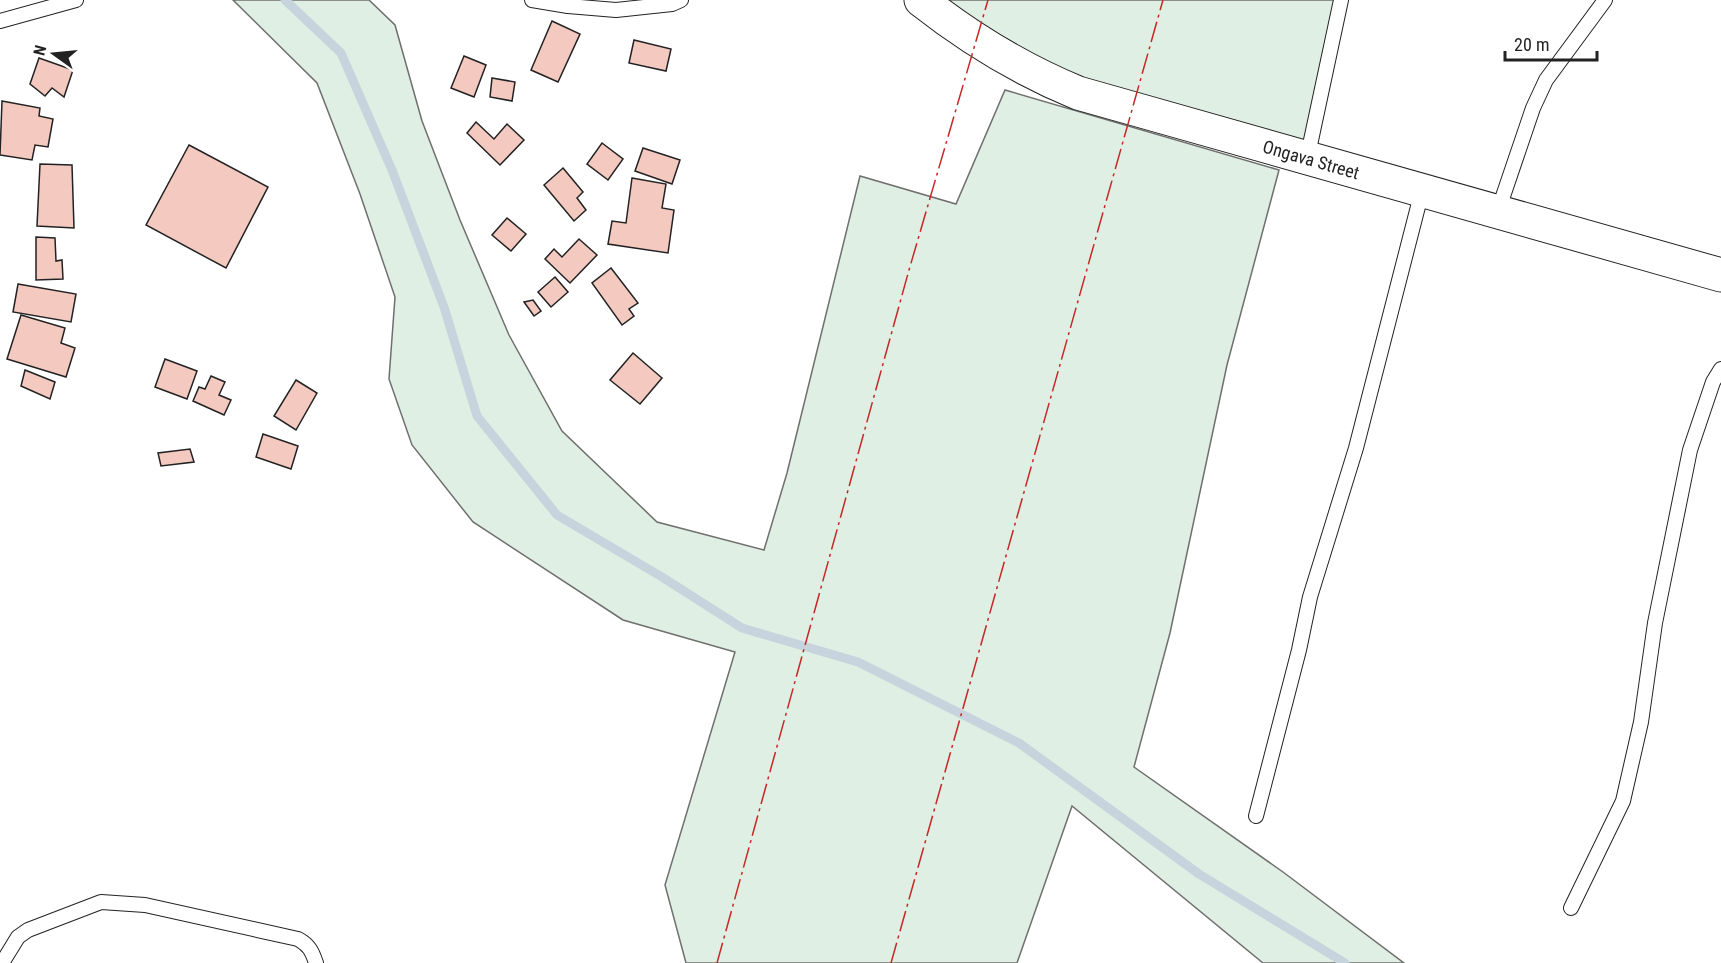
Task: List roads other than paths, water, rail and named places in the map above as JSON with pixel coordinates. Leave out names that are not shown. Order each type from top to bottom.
[{"type":"street","name":"Ongava Street","points":[[921,0],[947,21],[994,50],[1035,74],[1078,93],[1721,275]]},
{"type":"lane","points":[[0,21],[76,0]]},
{"type":"lane","points":[[532,0],[616,10],[672,4],[681,0]]},
{"type":"lane","points":[[1307,159],[1341,0]]},
{"type":"lane","points":[[1497,213],[1533,108],[1546,80],[1605,0]]},
{"type":"lane","points":[[1256,816],[1310,597],[1356,448],[1422,191]]},
{"type":"lane","points":[[1571,908],[1623,801],[1641,722],[1655,623],[1681,492],[1694,438],[1713,382],[1721,369]]},
{"type":"lane","points":[[2,963],[18,937],[28,930],[101,902],[146,905],[298,939],[307,944],[313,952],[316,963]]},
{"type":"waterway","points":[[285,0],[341,53],[392,170],[444,307],[477,416],[557,515],[662,577],[742,628],[858,662],[1019,743],[1199,874],[1345,963]]}]
